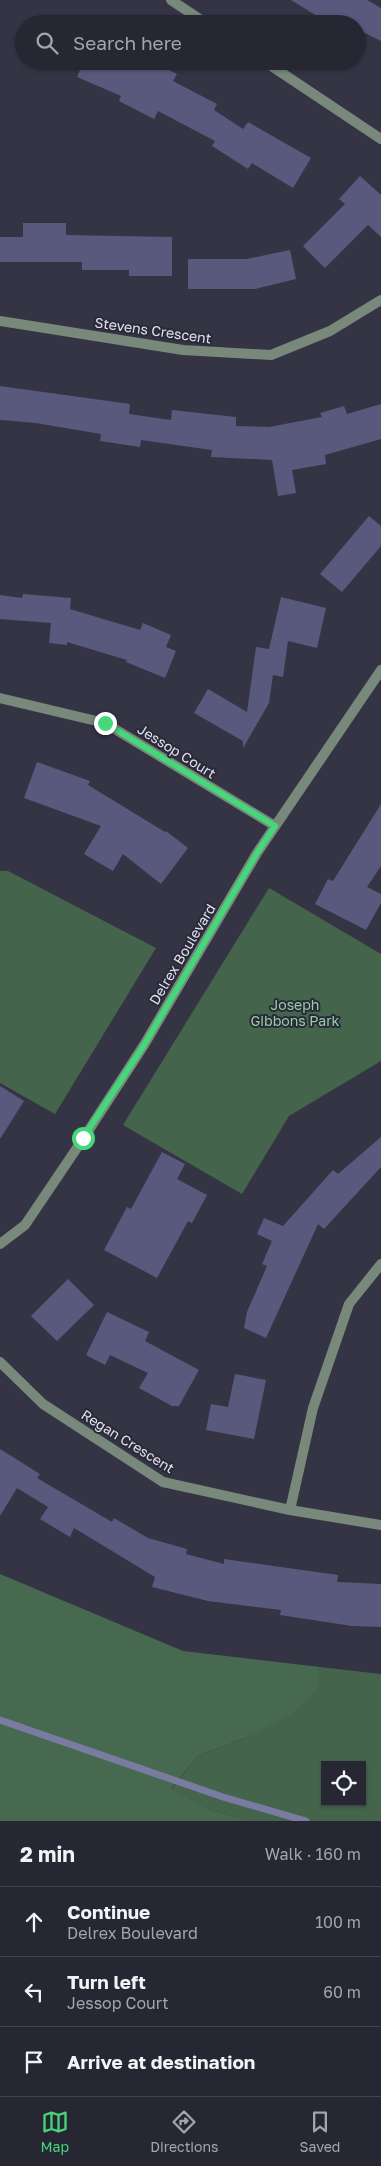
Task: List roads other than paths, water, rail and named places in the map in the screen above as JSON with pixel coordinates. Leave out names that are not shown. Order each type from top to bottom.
[{"type":"street","points":[[171,0],[194,15]]},
{"type":"street","points":[[278,70],[381,138]]},
{"type":"street","name":"Stevens Crescent","points":[[0,321],[183,350],[271,355],[330,331],[381,300]]},
{"type":"street","name":"Delrex Boulevard","points":[[0,1244],[25,1225],[83,1138],[144,1045],[257,853],[381,670]]},
{"type":"street","name":"Jessop Court","points":[[0,698],[105,723],[275,826]]},
{"type":"street","points":[[290,1510],[313,1408],[349,1304],[381,1264]]},
{"type":"street","name":"Regan Crescent","points":[[0,1362],[43,1404],[163,1482],[290,1510],[381,1525]]},
{"type":"waterway","points":[[0,1720],[223,1797],[306,1821]]},
{"type":"park label","name":"Joseph Gibbons Park","points":[[295,1012]]}]
